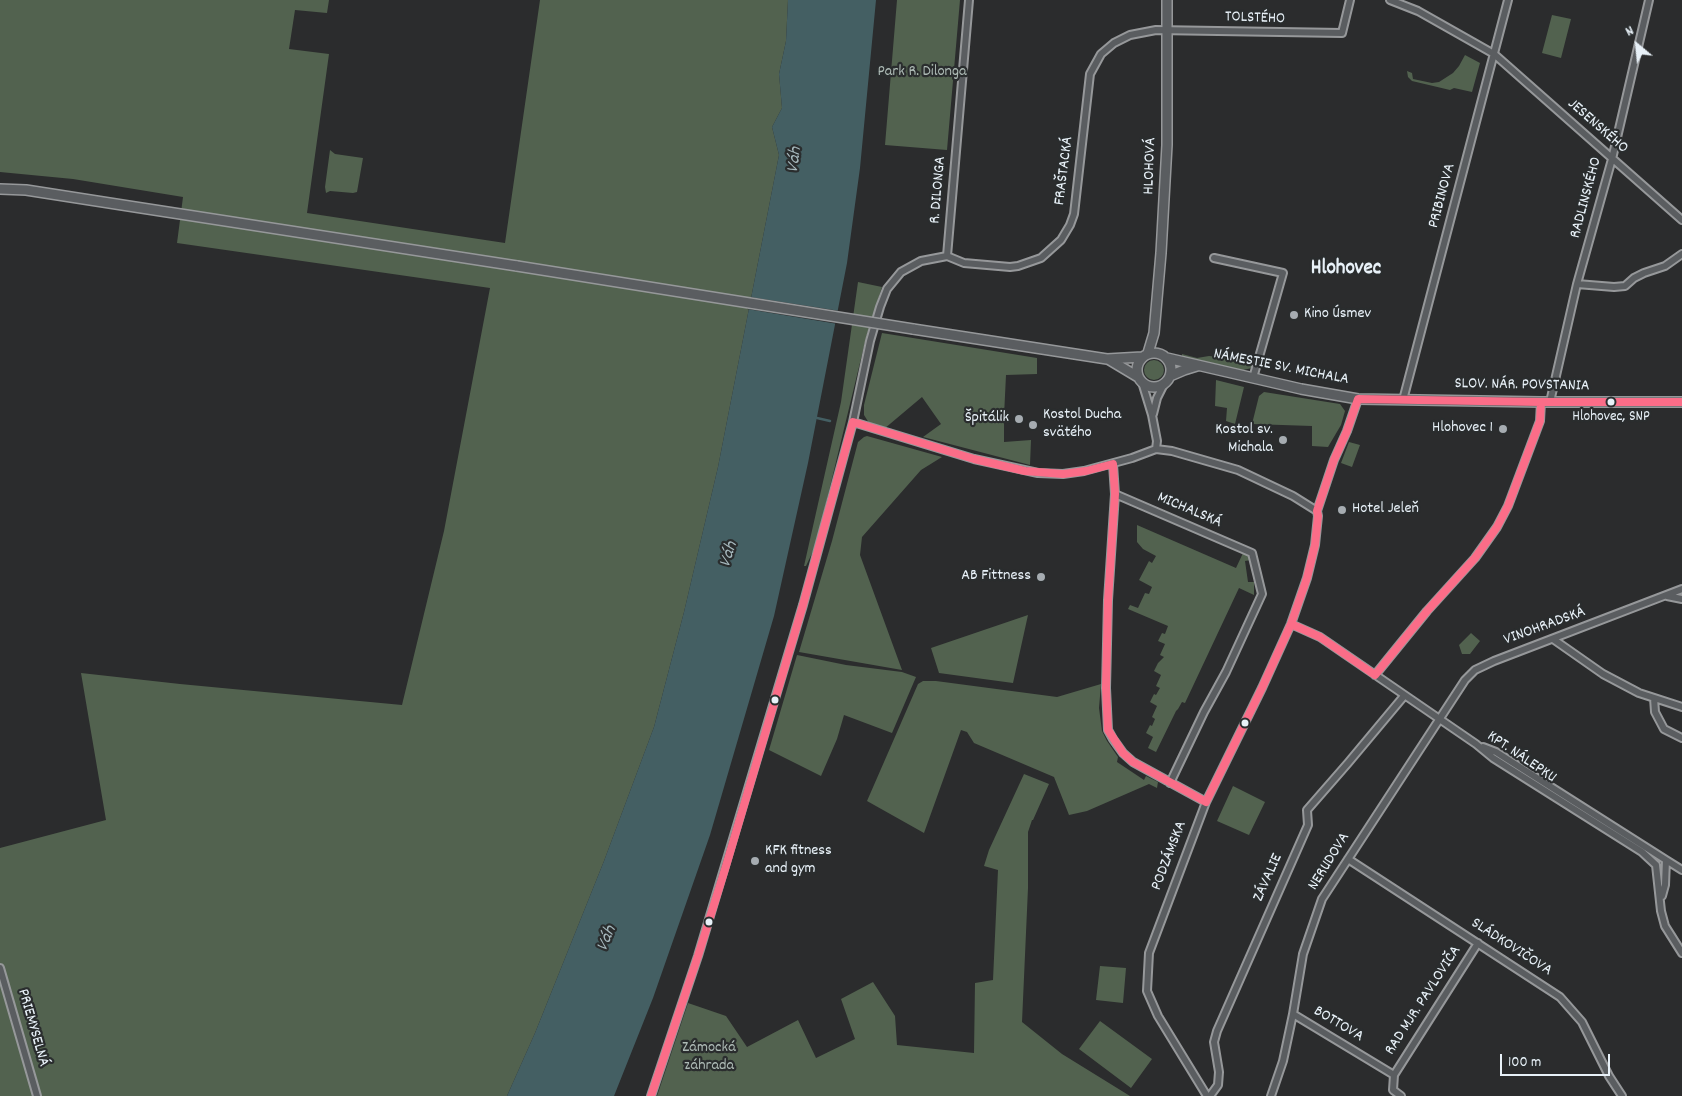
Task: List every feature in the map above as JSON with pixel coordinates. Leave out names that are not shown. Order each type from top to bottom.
[{"type":"main road","name":"HLOHOVÁ","points":[[1145,355],[1154,333],[1162,253],[1167,154],[1167,0]]},
{"type":"main road","points":[[0,189],[26,190],[1107,358],[1145,355],[1153,352],[1164,356],[1171,367],[1167,380],[1160,386],[1151,387],[1107,358]]},
{"type":"main road","name":"HLOHOVÁ","points":[[1154,333],[1164,356]]},
{"type":"main road","points":[[1140,379],[1137,367],[1145,355]]},
{"type":"main road","name":"NÁMESTIE SV. MICHALA","points":[[1164,356],[1197,366],[1301,389],[1358,398],[1392,400]]},
{"type":"main road","name":"NÁMESTIE SV. MICHALA","points":[[1167,380],[1184,370],[1197,366]]},
{"type":"main road","name":"SLOV. NÁR. POVSTANIA","points":[[1392,400],[1682,402]]},
{"type":"street","name":"R. DILONGA","points":[[947,256],[969,0]]},
{"type":"street","name":"TOLSTÉHO","points":[[1168,30],[1342,33],[1350,0]]},
{"type":"street","name":"JESENSKÉHO","points":[[1390,0],[1418,11],[1494,54],[1682,220]]},
{"type":"street","points":[[1407,7],[1409,0]]},
{"type":"street","name":"PRIBINOVA","points":[[1403,400],[1508,0]]},
{"type":"street","name":"RADLINSKÉHO","points":[[1375,675],[1427,611],[1476,558],[1497,527],[1508,506],[1546,402],[1612,159],[1648,0]]},
{"type":"street","name":"FRAŠTACKÁ","points":[[947,256],[964,263],[1010,266],[1034,261],[1055,247],[1066,233],[1074,214],[1090,74],[1097,59],[1106,48],[1130,36],[1168,30]]},
{"type":"street","points":[[1578,284],[1625,286],[1634,278],[1665,266],[1682,254]]},
{"type":"street","points":[[651,1096],[726,866],[803,605],[853,422],[870,341],[887,289],[901,272],[921,261],[947,256]]},
{"type":"street","points":[[1214,258],[1283,273],[1253,378]]},
{"type":"street","points":[[1140,379],[1152,415],[1157,441],[1156,449]]},
{"type":"street","points":[[1152,415],[1156,398],[1167,380]]},
{"type":"street","name":"NÁMESTIE SV. MICHALA","points":[[1317,511],[1334,460],[1348,431],[1358,398]]},
{"type":"street","points":[[853,422],[974,459],[1025,471],[1063,474],[1086,471],[1156,449],[1172,451],[1238,470],[1293,496],[1317,511]]},
{"type":"street","points":[[1113,464],[1115,494],[1106,688],[1108,730],[1123,753],[1132,762],[1206,802]]},
{"type":"street","name":"MICHALSKÁ","points":[[1115,494],[1252,553],[1262,594],[1226,672],[1204,712],[1170,783]]},
{"type":"street","name":"PODZÁMSKA","points":[[1208,1096],[1158,1016],[1148,991],[1149,953],[1206,802],[1291,624],[1315,545],[1317,511]]},
{"type":"street","name":"VINOHRADSKÁ","points":[[1440,720],[1465,680],[1475,670],[1682,589]]},
{"type":"street","points":[[1667,596],[1682,599]]},
{"type":"street","name":"KPT. NÁLEPKU","points":[[1291,624],[1320,636],[1404,696],[1476,744],[1492,758],[1642,852],[1656,865],[1660,911],[1665,926],[1682,953]]},
{"type":"street","points":[[1553,639],[1603,674],[1639,693],[1682,707]]},
{"type":"street","name":"ZÁVALIE","points":[[1208,1096],[1218,1085],[1219,1072],[1214,1042],[1218,1030],[1308,825],[1307,810],[1404,696]]},
{"type":"street","points":[[1654,698],[1655,712],[1664,729],[1682,738]]},
{"type":"street","name":"NERUDOVA","points":[[1271,1096],[1283,1061],[1303,954],[1322,899],[1440,720]]},
{"type":"street","points":[[1476,744],[1496,752],[1682,870]]},
{"type":"street","name":"SLÁDKOVIČOVA","points":[[1348,859],[1560,997],[1582,1022],[1609,1076],[1622,1096]]},
{"type":"street","points":[[1660,900],[1666,885],[1666,860]]},
{"type":"street","name":"RAD MJR. PAVLOVIČA","points":[[1394,1075],[1478,943]]},
{"type":"street","name":"PRIEMYSELNÁ","points":[[0,968],[37,1096]]},
{"type":"street","name":"BOTTOVA","points":[[1293,1014],[1394,1075]]},
{"type":"street","points":[[1394,1075],[1393,1090],[1401,1096]]},
{"type":"green space","points":[[0,0],[329,0],[327,13],[295,10],[289,49],[329,54],[307,213],[505,243],[540,0],[788,0],[786,41],[779,74],[782,108],[772,127],[779,155],[718,467],[684,612],[654,727],[604,861],[535,1033],[507,1096],[0,1096],[0,848],[106,820],[81,673],[402,705],[444,531],[490,288],[177,243],[183,197],[73,179],[0,172]]},
{"type":"green space","name":"Park R. Dilonga","points":[[897,0],[960,0],[947,150],[885,145]]},
{"type":"green space","points":[[1552,15],[1571,19],[1561,58],[1542,53]]},
{"type":"green space","points":[[1465,55],[1480,63],[1472,92],[1454,88],[1450,90],[1412,81],[1408,77],[1407,71],[1412,73],[1413,79],[1432,83],[1439,82],[1453,73]]},
{"type":"green space","points":[[330,150],[335,154],[363,158],[357,192],[330,191],[326,193],[325,187]]},
{"type":"green space","points":[[858,282],[882,287],[866,338],[815,547],[806,566],[804,566],[841,402]]},
{"type":"green space","points":[[882,333],[1037,358],[1037,374],[1006,375],[1004,442],[1031,440],[1030,465],[923,437],[941,424],[922,397],[884,429],[869,423],[864,415],[864,405]]},
{"type":"green space","points":[[1182,354],[1197,358],[1209,356],[1255,361],[1252,368],[1243,370],[1182,358]]},
{"type":"green space","points":[[1154,360],[1161,363],[1164,370],[1161,377],[1154,380],[1147,377],[1144,370],[1147,363]]},
{"type":"green space","points":[[1216,380],[1244,387],[1235,424],[1226,421],[1227,408],[1215,406]]},
{"type":"green space","points":[[1264,392],[1340,404],[1345,411],[1341,425],[1328,447],[1312,446],[1312,426],[1252,424],[1259,396]]},
{"type":"green space","points":[[867,436],[942,457],[921,470],[862,537],[860,555],[902,670],[799,652],[832,541],[858,442]]},
{"type":"green space","points":[[1349,442],[1360,445],[1352,467],[1341,463]]},
{"type":"green space","points":[[1137,525],[1236,568],[1243,553],[1250,556],[1251,560],[1245,561],[1248,582],[1254,582],[1254,595],[1239,588],[1185,703],[1182,702],[1176,711],[1156,752],[1148,748],[1153,737],[1146,733],[1155,719],[1152,717],[1157,706],[1150,702],[1160,688],[1156,686],[1161,675],[1154,671],[1164,657],[1160,655],[1165,644],[1158,641],[1162,633],[1165,634],[1168,626],[1128,609],[1130,605],[1138,608],[1145,593],[1149,594],[1152,587],[1139,580],[1149,561],[1152,563],[1156,556],[1143,549],[1137,542]]},
{"type":"green space","points":[[1028,615],[1013,683],[939,673],[931,648]]},
{"type":"green space","points":[[1471,633],[1480,641],[1470,654],[1462,654],[1459,645]]},
{"type":"green space","points":[[797,655],[846,665],[902,672],[916,677],[892,733],[844,715],[837,739],[821,776],[769,750]]},
{"type":"green space","points":[[923,681],[936,681],[1057,697],[1101,684],[1099,708],[1102,731],[1118,757],[1117,762],[1144,780],[1146,776],[1158,782],[1157,788],[1149,784],[1087,811],[1069,815],[1054,777],[974,743],[967,732],[961,730],[924,833],[867,801],[918,684]]},
{"type":"green space","name":"Zámocká záhrada","points":[[1024,774],[1049,784],[1028,832],[1028,888],[1022,1022],[1062,1054],[1130,1096],[657,1096],[688,1003],[726,1016],[747,1047],[798,1020],[816,1058],[855,1039],[841,999],[873,982],[895,1016],[897,1045],[974,1053],[975,983],[993,980],[998,870],[984,866],[989,850]]},
{"type":"green space","points":[[1233,786],[1265,802],[1249,835],[1217,821]]},
{"type":"green space","points":[[1100,966],[1126,968],[1123,1003],[1096,1000]]},
{"type":"green space","points":[[1100,1021],[1152,1059],[1131,1088],[1079,1049]]},
{"type":"water","name":"Váh","points":[[788,0],[876,0],[860,168],[847,263],[808,463],[774,616],[710,835],[653,998],[614,1096],[507,1096],[535,1033],[604,861],[654,727],[684,612],[718,467],[779,155],[772,127],[782,108],[779,74],[786,41]]},
{"type":"pier","points":[[750,297],[840,311],[838,324],[747,309]]},
{"type":"waterway","points":[[817,418],[830,421]]},
{"type":"transit line","points":[[651,1096],[726,866],[803,605],[853,422],[974,459],[1025,471],[1063,474],[1086,471],[1113,464],[1115,494],[1108,600],[1106,688],[1108,730],[1123,753],[1133,762],[1206,802],[1291,624],[1307,578],[1315,545],[1317,511],[1334,460],[1358,399],[1682,402]]},
{"type":"transit line","points":[[1291,624],[1320,637],[1375,675],[1427,611],[1475,558],[1497,527],[1508,506],[1540,421],[1541,402]]},
{"type":"place","name":"Kino Úsmev","points":[[1294,315]]},
{"type":"place","name":"Hlohovec, SNP","points":[[1611,402]]},
{"type":"place","name":"Špitálik","points":[[1019,419]]},
{"type":"place","name":"Kostol Ducha svätého","points":[[1033,425]]},
{"type":"place","name":"Hlohovec 1","points":[[1503,429]]},
{"type":"place","name":"Kostol sv. Michala","points":[[1283,440]]},
{"type":"place","name":"Hotel Jeleň","points":[[1342,510]]},
{"type":"place","name":"AB Fittness","points":[[1041,577]]},
{"type":"place","name":"KFK fitness and gym","points":[[755,861]]},
{"type":"district","name":"Hlohovec","points":[[1346,270]]}]
